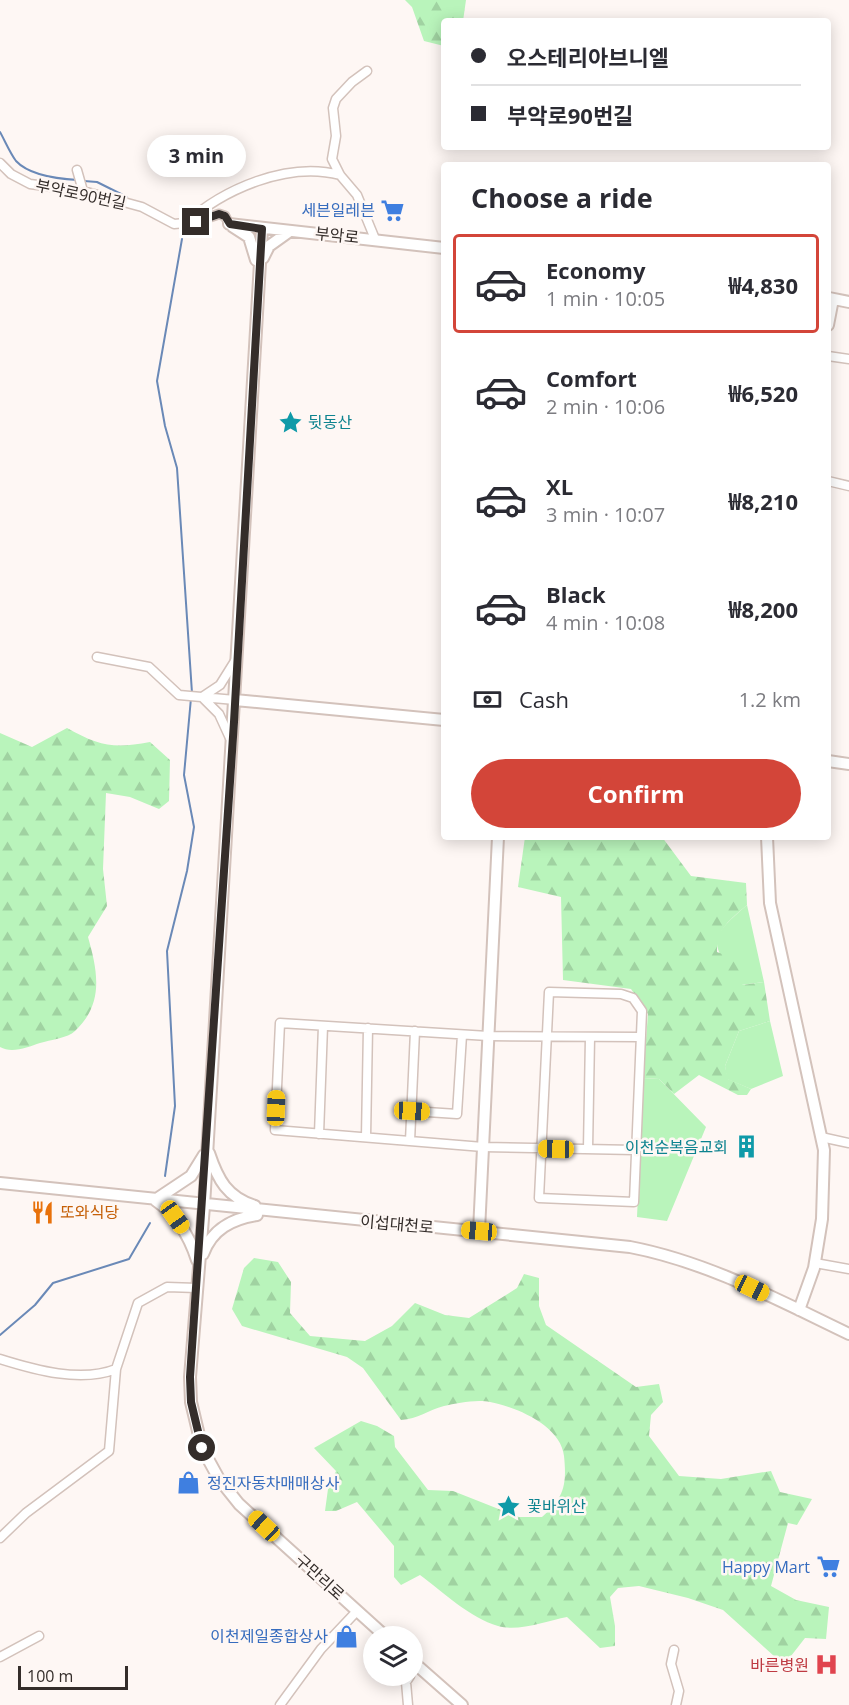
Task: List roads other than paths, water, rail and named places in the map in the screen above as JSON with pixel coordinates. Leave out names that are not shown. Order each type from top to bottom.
[{"type":"street","points":[[367,71],[336,99],[333,108],[337,126],[332,159],[340,175],[357,195],[375,239]]},
{"type":"street","name":"부악로90번길","points":[[0,163],[11,174],[30,184],[83,191],[142,207],[165,221],[185,224]]},
{"type":"street","points":[[77,170],[83,191]]},
{"type":"street","points":[[185,224],[201,209],[275,175],[308,170],[340,175]]},
{"type":"street","points":[[185,224],[219,214],[225,216],[230,224],[249,237],[259,273]]},
{"type":"street","name":"부악로","points":[[230,224],[441,248]]},
{"type":"street","name":"구만리로","points":[[262,229],[238,656],[191,1402],[202,1448],[219,1479],[239,1504],[374,1626]]},
{"type":"street","points":[[259,273],[263,255],[269,246],[290,231]]},
{"type":"street","points":[[831,299],[849,302]]},
{"type":"street","points":[[831,356],[849,359]]},
{"type":"street","points":[[831,482],[849,486]]},
{"type":"street","points":[[202,697],[220,685],[229,675],[238,656]]},
{"type":"street","points":[[96,657],[149,667],[182,695],[441,720]]},
{"type":"street","points":[[202,697],[219,714],[232,744]]},
{"type":"street","points":[[831,761],[849,764]]},
{"type":"street","points":[[479,1231],[498,840]]},
{"type":"street","points":[[767,840],[770,903],[824,1150],[822,1219],[815,1263],[799,1310]]},
{"type":"street","points":[[549,992],[621,993],[633,998],[642,1011],[640,1037],[634,1202],[539,1198],[549,992]]},
{"type":"street","points":[[635,1150],[483,1147],[319,1134],[275,1130],[275,1118],[280,1023],[462,1035],[640,1037]]},
{"type":"street","points":[[319,1134],[324,1026]]},
{"type":"street","points":[[366,1137],[368,1028]]},
{"type":"street","points":[[410,1141],[415,1031]]},
{"type":"street","points":[[412,1111],[457,1114],[462,1035]]},
{"type":"street","points":[[588,1149],[590,1036]]},
{"type":"street","points":[[821,1137],[849,1143]]},
{"type":"street","points":[[198,1265],[184,1229],[165,1207],[155,1200],[191,1176],[200,1165],[207,1146]]},
{"type":"street","points":[[207,1146],[215,1170],[229,1193],[240,1201],[275,1212]]},
{"type":"street","name":"이섭대천로","points":[[0,1183],[204,1206],[602,1243],[657,1252],[709,1269],[849,1334]]},
{"type":"street","points":[[198,1265],[206,1245],[225,1225],[240,1218],[275,1212]]},
{"type":"street","points":[[815,1263],[849,1269]]},
{"type":"street","points":[[0,1538],[26,1513],[109,1451],[116,1369],[138,1303],[167,1287],[197,1288]]},
{"type":"street","points":[[0,1359],[83,1376],[100,1375],[116,1369]]},
{"type":"street","name":"구만리로","points":[[280,1705],[321,1649],[357,1611]]},
{"type":"street","points":[[0,1657],[39,1636]]},
{"type":"street","points":[[674,1650],[671,1664],[679,1691],[676,1705]]},
{"type":"street","points":[[423,1673],[462,1705]]},
{"type":"street","points":[[406,1686],[408,1705]]},
{"type":"waterway","points":[[0,132],[14,158],[22,166],[45,176],[78,180]]},
{"type":"waterway","points":[[84,181],[97,182],[127,197]]},
{"type":"waterway","points":[[182,239],[157,381],[165,426],[177,468],[192,693]]},
{"type":"waterway","points":[[165,1176],[175,1106],[167,951],[187,871],[194,827],[184,775],[191,698]]},
{"type":"waterway","points":[[0,1335],[35,1305],[53,1283],[129,1259],[150,1223]]},
{"type":"place","name":"세븐일레븐","points":[[393,210]]},
{"type":"place","name":"뒷동산","points":[[290,422]]},
{"type":"place","name":"이천순복음교회","points":[[746,1147]]},
{"type":"place","name":"또와식당","points":[[42,1212]]},
{"type":"place","name":"정진자동차매매상사","points":[[189,1483]]},
{"type":"place","name":"꽃바위산","points":[[509,1506]]},
{"type":"place","name":"Happy Mart","points":[[828,1567]]},
{"type":"place","name":"이천제일종합상사","points":[[346,1636]]},
{"type":"place","name":"바른병원","points":[[827,1665]]}]
